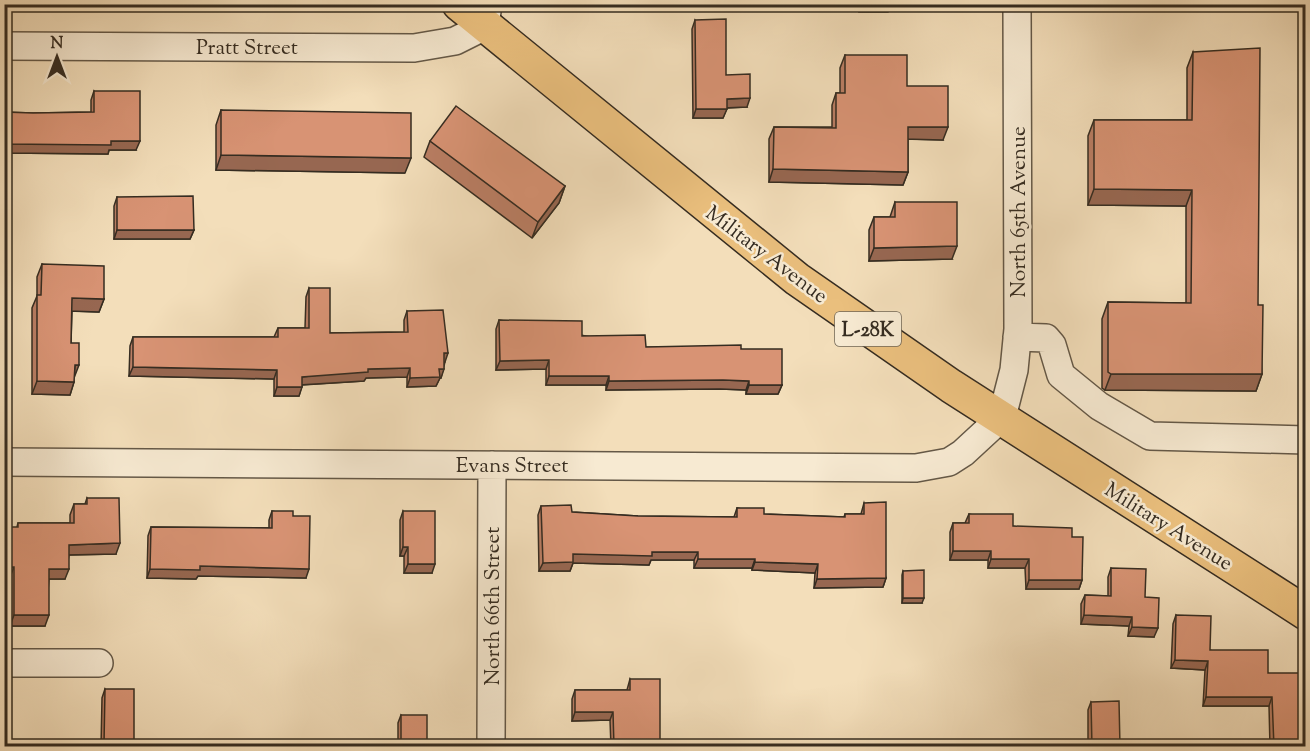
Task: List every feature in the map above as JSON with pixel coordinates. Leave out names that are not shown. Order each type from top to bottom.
[{"type":"main road","name":"Military Avenue","points":[[459,4],[486,15],[797,279],[1042,446],[1305,613]]},
{"type":"street","name":"North 65th Avenue","points":[[1002,417],[1014,369],[1017,337],[1017,4]]},
{"type":"street","name":"Pratt Street","points":[[4,45],[414,48],[455,41],[486,15]]},
{"type":"street","points":[[1017,337],[1046,338],[1052,345],[1061,375],[1099,406],[1150,436],[1305,441]]},
{"type":"street","name":"Evans Street","points":[[4,462],[916,468],[950,462],[1002,417]]},
{"type":"street","name":"North 66th Street","points":[[491,747],[492,465]]},
{"type":"street","points":[[4,663],[99,663]]},
{"type":"building","points":[[726,19],[726,75],[750,74],[750,98],[727,99],[727,109],[696,109],[695,20]]},
{"type":"building","points":[[1260,48],[1258,305],[1263,305],[1262,374],[1111,374],[1108,372],[1108,302],[1191,303],[1192,190],[1094,189],[1094,120],[1192,120],[1193,52]]},
{"type":"building","points":[[845,55],[907,55],[907,86],[948,86],[948,127],[908,127],[908,172],[773,169],[774,127],[836,128],[836,93],[845,93]]},
{"type":"building","points":[[94,91],[140,91],[140,141],[111,141],[111,145],[4,144],[4,112],[94,112]]},
{"type":"building","points":[[456,106],[565,186],[538,222],[430,141]]},
{"type":"building","points":[[221,110],[411,113],[411,158],[221,155]]},
{"type":"building","points":[[193,196],[194,230],[117,230],[117,197]]},
{"type":"building","points":[[895,202],[957,202],[957,246],[874,248],[874,217],[895,217]]},
{"type":"building","points":[[42,264],[104,266],[104,299],[72,298],[71,343],[79,343],[79,365],[75,365],[74,382],[37,381],[37,295],[41,295]]},
{"type":"building","points":[[309,288],[330,288],[330,333],[408,332],[407,311],[443,310],[448,353],[444,353],[444,369],[439,369],[440,377],[410,378],[410,368],[368,369],[368,372],[302,377],[302,387],[277,387],[277,370],[133,367],[133,337],[278,337],[278,328],[309,328]]},
{"type":"building","points":[[499,320],[582,321],[582,336],[645,335],[646,347],[741,345],[741,349],[782,349],[782,385],[749,385],[749,381],[609,381],[609,376],[549,376],[549,360],[500,361]]},
{"type":"building","points":[[87,498],[119,498],[120,543],[69,545],[69,569],[49,569],[49,615],[14,615],[14,567],[4,567],[4,527],[18,527],[18,523],[74,523],[74,504],[87,504]]},
{"type":"building","points":[[886,502],[886,578],[817,579],[818,564],[755,562],[755,559],[698,559],[698,552],[652,552],[652,556],[573,554],[573,562],[543,563],[541,506],[571,505],[572,512],[638,516],[737,517],[737,508],[764,508],[764,514],[845,517],[845,514],[864,514],[864,503]]},
{"type":"building","points":[[272,511],[293,511],[293,516],[310,516],[309,569],[200,566],[200,570],[150,569],[151,527],[272,528]]},
{"type":"building","points":[[403,511],[435,511],[435,564],[408,564],[408,547],[403,547]]},
{"type":"building","points":[[969,514],[1013,514],[1013,526],[1072,528],[1072,537],[1083,537],[1082,580],[1029,580],[1029,559],[991,559],[991,551],[953,551],[953,523],[969,523]]},
{"type":"building","points":[[1111,568],[1146,569],[1145,597],[1159,598],[1158,628],[1132,627],[1132,617],[1084,615],[1085,595],[1111,596]]},
{"type":"building","points":[[924,570],[924,598],[903,598],[903,571]]},
{"type":"building","points":[[1176,615],[1211,616],[1210,650],[1268,650],[1268,673],[1305,673],[1305,747],[1274,747],[1272,697],[1206,697],[1208,661],[1175,660]]},
{"type":"building","points":[[630,679],[660,679],[660,747],[614,747],[613,712],[575,712],[575,690],[630,690]]},
{"type":"building","points":[[105,689],[134,689],[134,744],[104,744]]},
{"type":"building","points":[[1119,701],[1120,747],[1092,747],[1091,702]]},
{"type":"building","points":[[401,715],[427,715],[427,747],[401,747]]},
{"type":"building","points":[[537,744],[567,744],[567,747],[537,747]]},
{"type":"building","points":[[738,745],[770,745],[770,747],[738,747]]},
{"type":"building","points":[[930,745],[930,747],[887,747]]}]
